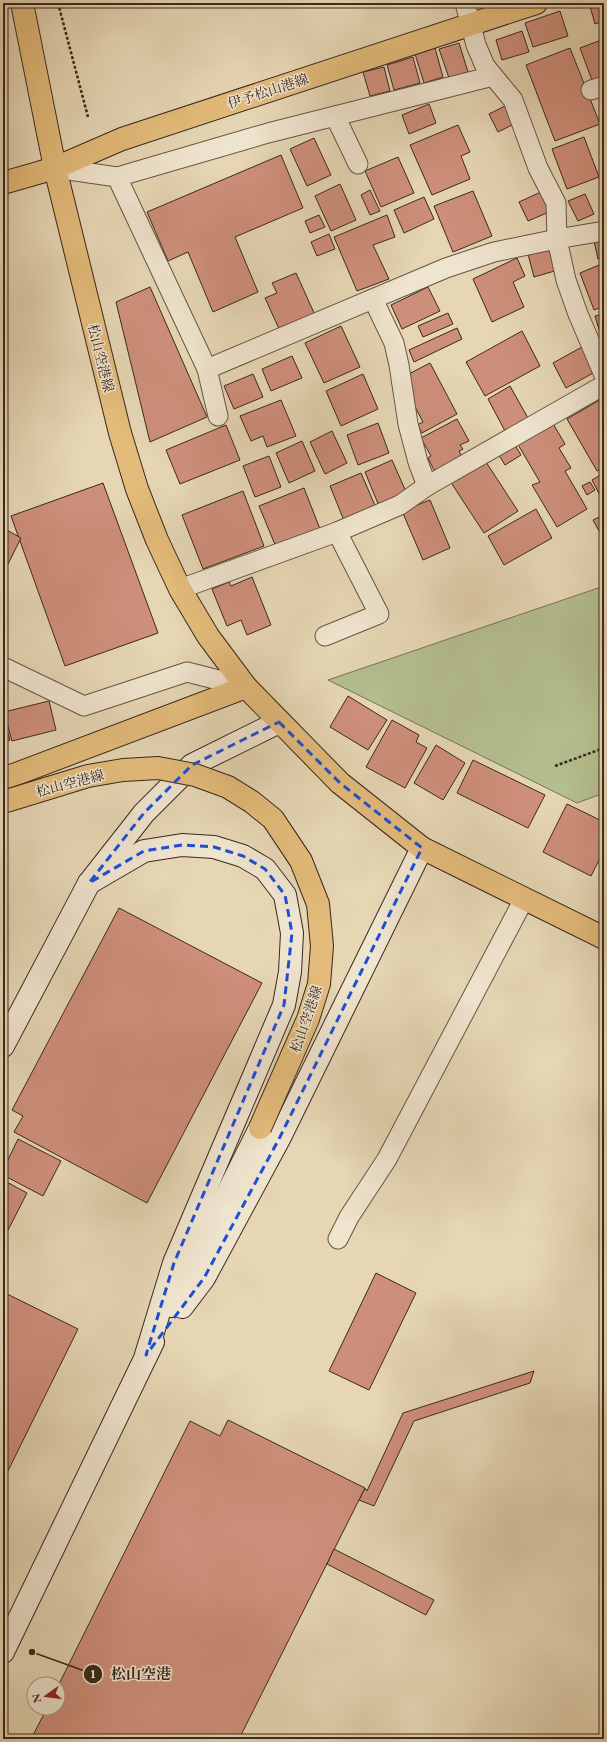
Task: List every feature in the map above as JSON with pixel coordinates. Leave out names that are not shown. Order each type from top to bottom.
[{"type":"main road","name":"松山空港線","points":[[22,3],[54,168],[120,434],[137,489],[157,540],[180,589],[208,636],[246,687],[340,783],[422,848],[604,938]]},
{"type":"main road","name":"伊予松山港線","points":[[3,183],[54,168],[122,139],[536,3]]},
{"type":"main road","name":"松山空港線","points":[[3,778],[246,687]]},
{"type":"main road","name":"松山空港線","points":[[3,802],[88,776],[123,770],[158,768],[195,775],[228,787],[252,802],[273,819],[301,861],[318,904],[322,946],[319,984],[308,1019],[260,1128]]},
{"type":"street","points":[[465,3],[476,45],[486,66],[513,100],[538,168],[556,203],[557,239],[566,280],[578,314],[604,375]]},
{"type":"street","points":[[54,168],[117,177],[268,133],[493,76]]},
{"type":"street","points":[[335,116],[358,164]]},
{"type":"street","points":[[117,177],[207,369],[218,416]]},
{"type":"street","points":[[207,369],[446,268],[487,255],[557,239],[604,231]]},
{"type":"street","points":[[373,299],[394,343],[408,424],[418,462],[428,486]]},
{"type":"street","points":[[180,589],[337,532],[400,505],[428,486],[604,385]]},
{"type":"street","points":[[325,636],[379,614],[337,532]]},
{"type":"street","points":[[3,667],[84,706],[187,672],[246,687]]},
{"type":"street","points":[[3,1046],[89,883],[144,813],[192,765],[279,722]]},
{"type":"street","points":[[89,883],[144,851],[182,845],[214,847],[243,856],[265,869],[285,895],[292,933],[290,972],[284,1005],[174,1263],[146,1355]]},
{"type":"street","points":[[146,1355],[204,1278],[280,1137],[422,848]]},
{"type":"street","points":[[338,1239],[349,1217],[387,1159],[524,899]]},
{"type":"street","points":[[3,1652],[146,1355],[260,1128]]},
{"type":"path","points":[[58,3],[88,117]]},
{"type":"path","points":[[555,766],[604,748]]},
{"type":"highlighted area","points":[[279,722],[340,783],[422,848],[280,1137],[204,1278],[146,1355],[174,1263],[284,1005],[292,933],[285,895],[265,869],[243,856],[214,847],[182,845],[144,851],[89,883],[144,813],[192,765]]},
{"type":"green space","points":[[604,586],[604,793],[577,803],[328,680]]},
{"type":"building","points":[[589,3],[604,3],[604,21],[595,24]]},
{"type":"building","points":[[560,11],[568,36],[533,47],[525,23]]},
{"type":"building","points":[[522,31],[529,52],[502,60],[496,40]]},
{"type":"building","points":[[604,39],[604,79],[593,83],[580,48]]},
{"type":"building","points":[[459,43],[468,72],[449,78],[439,49]]},
{"type":"building","points":[[435,48],[443,77],[424,83],[415,54]]},
{"type":"building","points":[[570,48],[600,124],[555,141],[526,65]]},
{"type":"building","points":[[413,57],[420,83],[394,90],[387,65]]},
{"type":"building","points":[[384,67],[390,91],[370,96],[363,72]]},
{"type":"building","points":[[429,104],[436,123],[409,134],[402,115]]},
{"type":"building","points":[[505,106],[514,124],[498,132],[489,114]]},
{"type":"building","points":[[458,125],[470,152],[461,156],[470,179],[432,195],[410,145]]},
{"type":"building","points":[[584,137],[599,177],[567,189],[552,149]]},
{"type":"building","points":[[314,138],[331,175],[307,186],[290,149]]},
{"type":"building","points":[[281,155],[303,208],[235,237],[258,292],[213,312],[188,252],[168,261],[147,212]]},
{"type":"building","points":[[398,157],[414,193],[381,207],[365,171]]},
{"type":"building","points":[[340,184],[356,220],[331,231],[315,196]]},
{"type":"building","points":[[370,190],[380,211],[370,215],[361,195]]},
{"type":"building","points":[[473,191],[492,236],[453,252],[434,206]]},
{"type":"building","points":[[541,192],[549,212],[528,221],[519,202]]},
{"type":"building","points":[[585,194],[594,214],[578,221],[568,201]]},
{"type":"building","points":[[424,197],[434,219],[404,233],[394,210]]},
{"type":"building","points":[[319,215],[325,227],[310,233],[305,221]]},
{"type":"building","points":[[387,215],[395,237],[373,245],[389,279],[357,291],[334,237]]},
{"type":"building","points":[[329,234],[335,249],[317,256],[311,242]]},
{"type":"building","points":[[604,239],[604,257],[598,259],[594,241]]},
{"type":"building","points":[[552,247],[558,270],[534,277],[528,254]]},
{"type":"building","points":[[517,258],[525,276],[513,282],[524,307],[492,322],[473,279]]},
{"type":"building","points":[[604,263],[604,306],[594,310],[580,273]]},
{"type":"building","points":[[296,273],[315,315],[280,331],[265,298],[277,293],[272,283]]},
{"type":"building","points":[[150,287],[207,417],[150,442],[116,302]]},
{"type":"building","points":[[428,287],[440,311],[402,329],[391,305]]},
{"type":"building","points":[[448,313],[453,324],[423,337],[418,326]]},
{"type":"building","points":[[604,314],[604,346],[595,316]]},
{"type":"building","points":[[341,326],[360,367],[324,383],[305,343]]},
{"type":"building","points":[[457,328],[462,339],[414,362],[409,350]]},
{"type":"building","points":[[522,331],[540,366],[485,396],[466,362]]},
{"type":"building","points":[[582,347],[595,372],[566,388],[553,363]]},
{"type":"building","points":[[292,356],[302,378],[271,391],[262,369]]},
{"type":"building","points":[[430,363],[457,414],[422,433],[417,425],[423,422],[405,388],[403,377]]},
{"type":"building","points":[[253,374],[263,397],[234,409],[224,386]]},
{"type":"building","points":[[363,374],[378,409],[341,426],[326,391]]},
{"type":"building","points":[[510,386],[528,418],[505,431],[488,399]]},
{"type":"building","points":[[603,398],[604,467],[597,471],[567,419]]},
{"type":"building","points":[[281,400],[296,436],[267,447],[263,436],[251,441],[240,416]]},
{"type":"building","points":[[457,419],[469,441],[460,445],[463,449],[459,451],[462,457],[435,472],[428,458],[431,456],[421,438]]},
{"type":"building","points":[[552,422],[565,444],[559,448],[571,468],[565,471],[587,509],[557,527],[532,485],[540,482],[517,443]]},
{"type":"building","points":[[378,423],[389,453],[358,465],[347,435]]},
{"type":"building","points":[[226,425],[240,460],[180,484],[166,450]]},
{"type":"building","points":[[332,431],[347,463],[325,474],[310,442]]},
{"type":"building","points":[[302,441],[315,471],[289,483],[276,453]]},
{"type":"building","points":[[513,442],[521,455],[505,465],[497,452]]},
{"type":"building","points":[[269,456],[281,487],[255,497],[243,466]]},
{"type":"building","points":[[484,459],[518,511],[484,533],[450,481]]},
{"type":"building","points":[[392,460],[407,494],[379,506],[365,472]]},
{"type":"building","points":[[361,473],[377,510],[345,523],[330,486]]},
{"type":"building","points":[[604,473],[604,503],[592,480]]},
{"type":"building","points":[[590,482],[595,490],[587,495],[582,486]]},
{"type":"building","points":[[103,483],[158,633],[65,666],[11,516]]},
{"type":"building","points":[[304,488],[320,529],[276,547],[259,506]]},
{"type":"building","points":[[243,491],[264,546],[203,569],[182,515]]},
{"type":"building","points":[[430,500],[450,548],[423,560],[402,511]]},
{"type":"building","points":[[536,509],[552,538],[504,565],[488,536]]},
{"type":"building","points":[[604,515],[604,540],[593,520]]},
{"type":"building","points":[[3,528],[21,538],[3,574]]},
{"type":"building","points":[[252,577],[271,625],[247,635],[241,620],[227,626],[212,589],[229,582],[231,586]]},
{"type":"building","points":[[348,696],[387,720],[368,750],[330,727]]},
{"type":"building","points":[[49,701],[56,730],[12,741],[4,712]]},
{"type":"building","points":[[3,715],[10,740],[3,742]]},
{"type":"building","points":[[392,720],[419,735],[416,742],[427,748],[405,788],[366,767]]},
{"type":"building","points":[[436,745],[465,763],[443,800],[414,783]]},
{"type":"building","points":[[473,760],[545,795],[528,828],[457,793]]},
{"type":"building","points":[[567,804],[604,822],[604,850],[591,876],[543,852]]},
{"type":"building","points":[[119,908],[262,983],[147,1203],[14,1132],[23,1116],[12,1110]]},
{"type":"building","points":[[18,1139],[61,1161],[43,1196],[3,1175],[3,1170]]},
{"type":"building","points":[[3,1180],[27,1193],[3,1240]]},
{"type":"building","points":[[376,1273],[416,1293],[369,1390],[329,1371]]},
{"type":"building","points":[[3,1292],[78,1329],[3,1481]]},
{"type":"building","points":[[534,1371],[530,1383],[414,1421],[374,1506],[359,1500],[365,1488],[367,1491],[403,1413]]},
{"type":"building","points":[[228,1420],[365,1488],[239,1739],[31,1739],[43,1716],[66,1716],[66,1676],[63,1676],[190,1421],[220,1436]]},
{"type":"building","points":[[334,1549],[434,1600],[426,1615],[327,1564]]},
{"type":"place","name":"松山空港","points":[[32,1652]]}]
